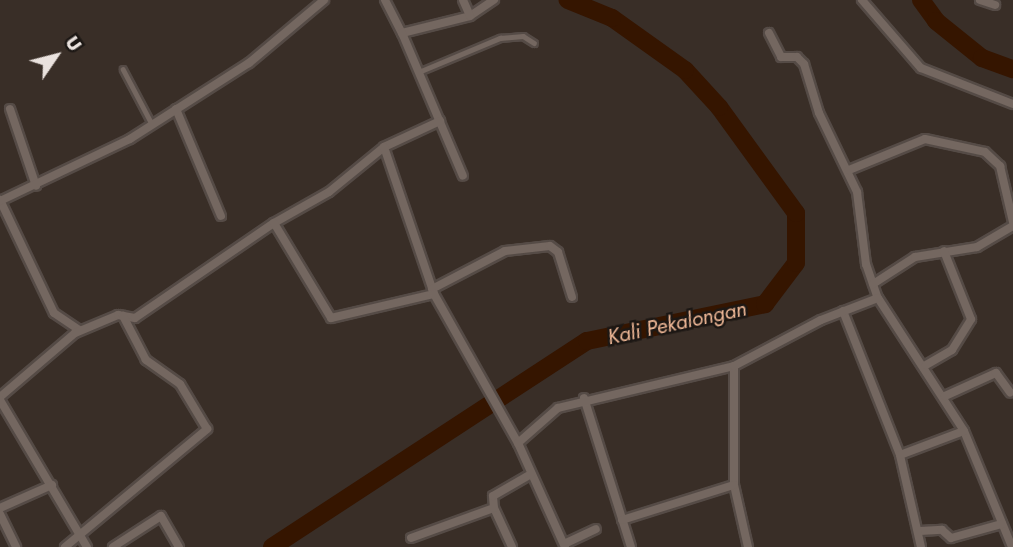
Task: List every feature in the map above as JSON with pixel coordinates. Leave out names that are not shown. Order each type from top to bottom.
[{"type":"street","points":[[79,330],[54,313],[0,200],[36,186],[152,124],[249,63],[324,0]]},
{"type":"street","points":[[385,0],[421,71],[463,176]]},
{"type":"street","points":[[463,0],[470,16]]},
{"type":"street","points":[[402,33],[470,16],[494,0]]},
{"type":"street","points":[[862,0],[921,68],[1013,104]]},
{"type":"street","points":[[980,0],[995,5]]},
{"type":"street","points":[[768,33],[781,57],[797,57],[804,64],[823,122],[849,170],[878,298],[926,365],[964,431],[1012,547]]},
{"type":"street","points":[[10,108],[36,186]]},
{"type":"street","points":[[176,109],[221,216]]},
{"type":"street","points":[[87,547],[0,398],[79,330],[122,316],[135,318],[274,223],[329,192],[384,147],[440,121]]},
{"type":"street","points":[[849,170],[925,139],[985,152],[1000,166],[1013,224],[977,247],[915,257],[873,284]]},
{"type":"street","points":[[384,147],[433,291],[518,443],[565,546],[596,530]]},
{"type":"street","points":[[274,223],[331,318],[433,291],[505,251],[550,246],[559,254],[572,297]]},
{"type":"street","points":[[926,365],[953,350],[971,319],[944,251]]},
{"type":"street","points":[[518,443],[558,408],[584,398],[734,366],[843,311],[878,298]]},
{"type":"street","points":[[843,311],[900,455],[920,531],[921,547]]},
{"type":"street","points":[[65,547],[207,429],[180,384],[146,360],[122,316]]},
{"type":"street","points":[[734,366],[734,485],[748,547]]},
{"type":"street","points":[[945,396],[996,373],[1010,392]]},
{"type":"street","points":[[584,398],[631,547]]},
{"type":"street","points":[[900,455],[964,431]]},
{"type":"street","points":[[512,547],[494,508],[493,496],[531,474]]},
{"type":"street","points":[[0,508],[52,485]]},
{"type":"street","points":[[622,520],[734,485]]},
{"type":"street","points":[[411,538],[494,508]]},
{"type":"street","points":[[0,514],[16,547]]},
{"type":"street","points":[[113,547],[161,516],[179,547]]},
{"type":"street","points":[[920,531],[942,530],[951,538],[1002,524]]},
{"type":"lane","points":[[421,71],[500,38],[517,35],[534,43]]},
{"type":"lane","points":[[123,69],[152,124]]},
{"type":"waterway","name":"Kali Pekalongan","points":[[272,547],[587,341],[765,304],[796,263],[796,213],[719,107],[685,70],[612,18],[568,0]]},
{"type":"waterway","name":"Kali Pekalongan","points":[[921,0],[936,21],[982,58],[1013,69]]}]
